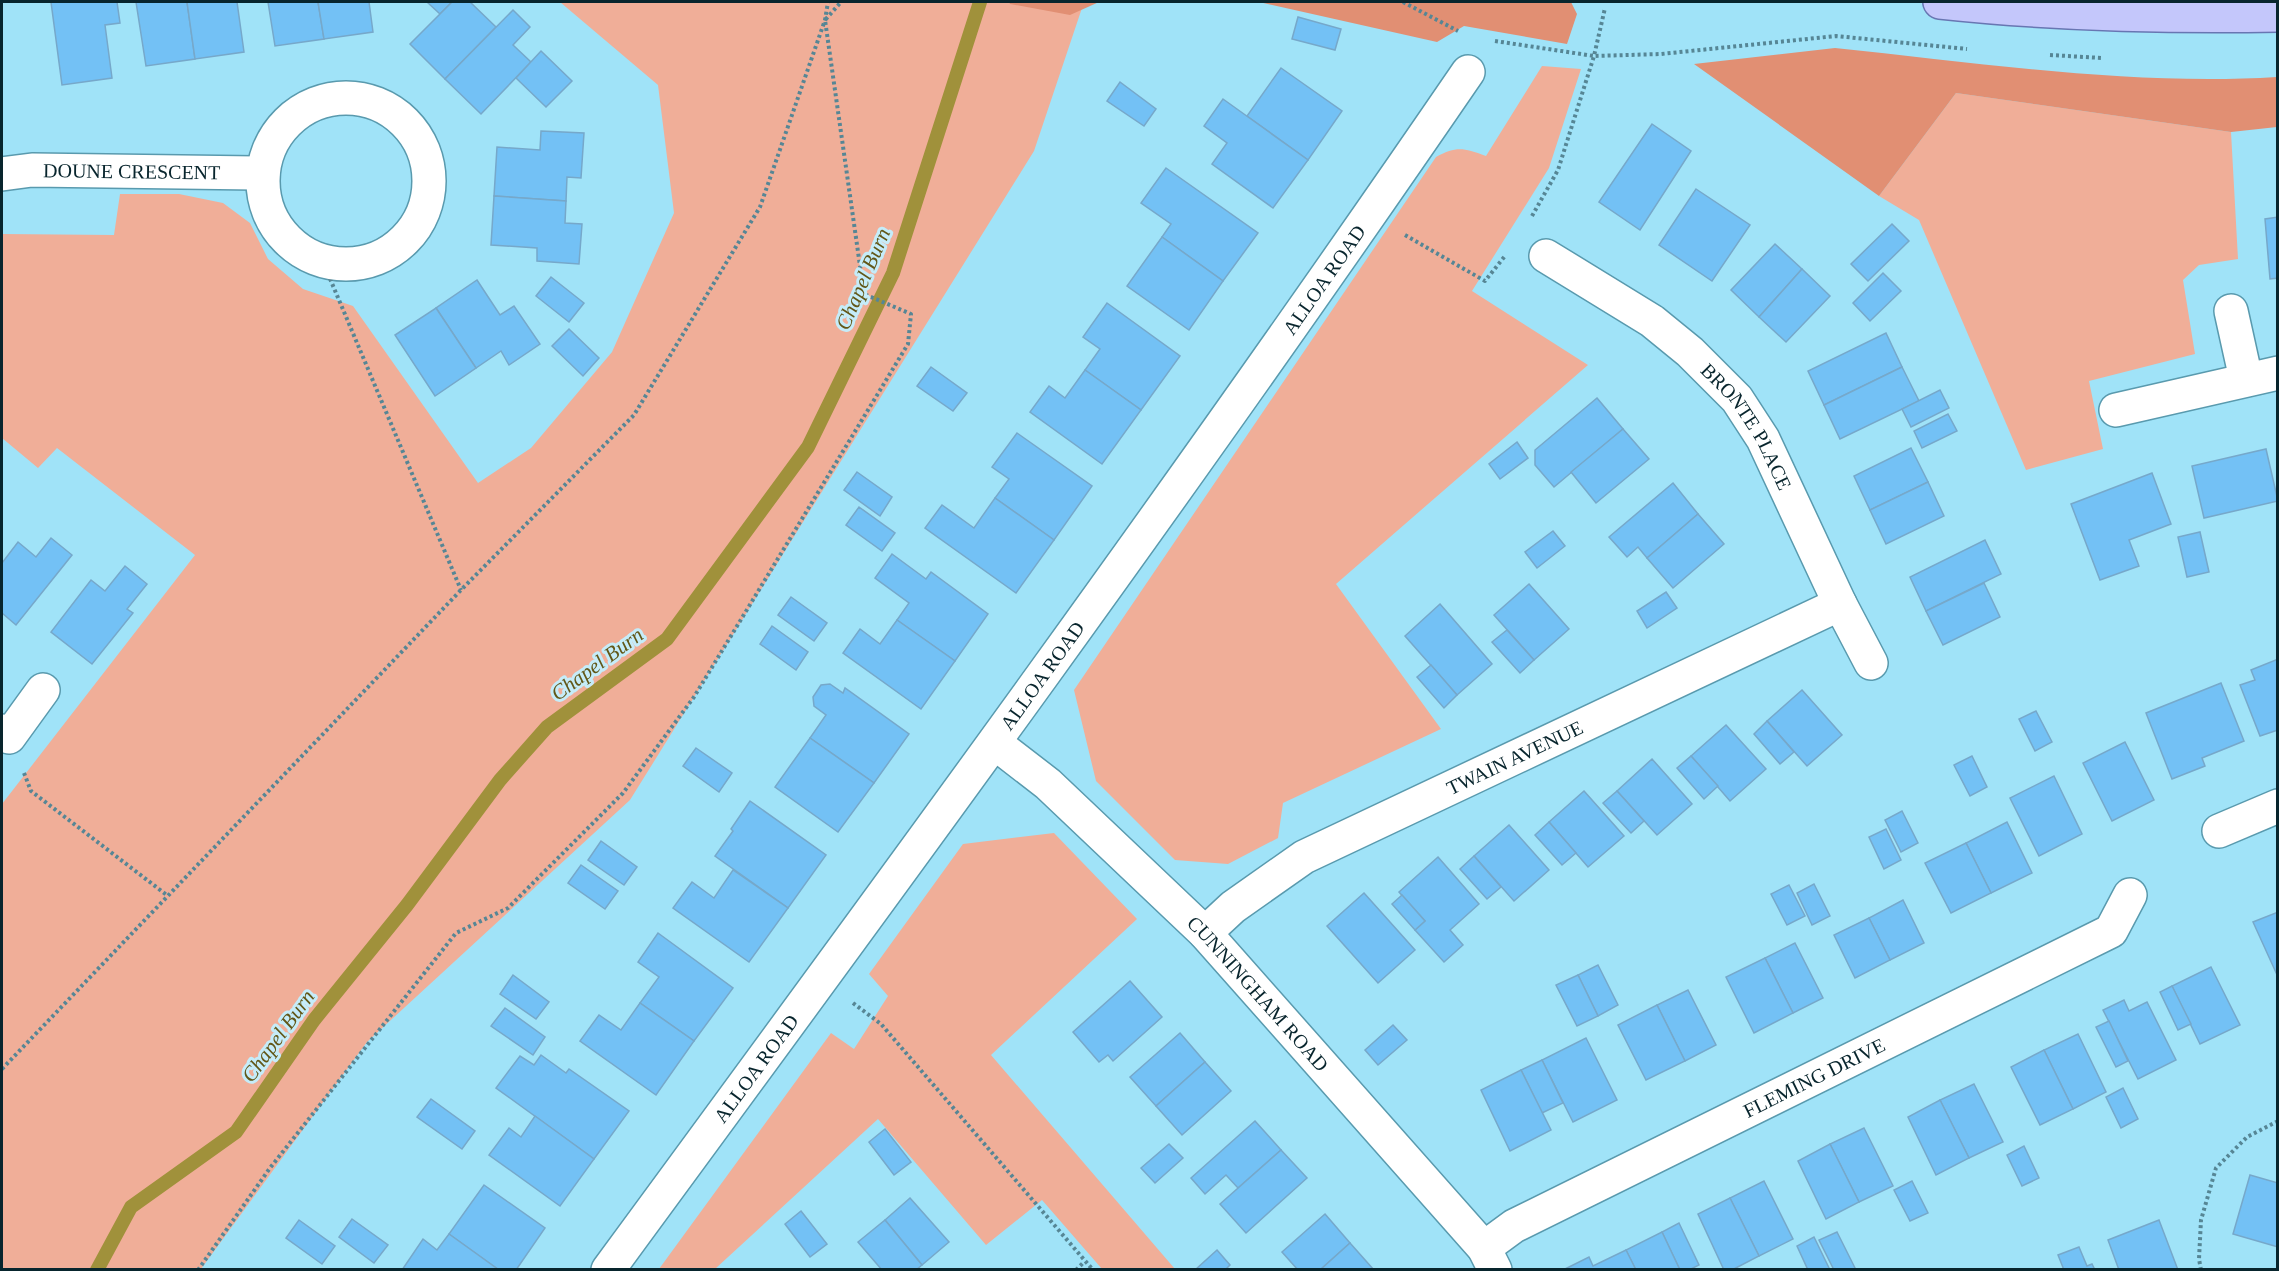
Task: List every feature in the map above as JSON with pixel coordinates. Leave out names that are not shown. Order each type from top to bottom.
[{"type":"main road","points":[[1940,2],[2014,10],[2178,16],[2277,15]]},
{"type":"street","name":"ALLOA ROAD","points":[[608,1269],[995,743],[1370,215],[1467,72]]},
{"type":"street","points":[[360,98],[392,110],[417,134],[429,166],[429,200],[414,231],[389,254],[357,265],[323,262],[296,249],[276,228],[264,202],[263,173],[273,140],[296,114],[326,99],[360,98]]},
{"type":"street","name":"DOUNE CRESCENT","points":[[2,174],[32,170],[263,173]]},
{"type":"street","name":"BRONTE PLACE","points":[[1533,246],[1652,321],[1690,352],[1737,399],[1763,439],[1840,604],[1871,663]]},
{"type":"street","points":[[2116,410],[2262,376],[2230,311]]},
{"type":"street","name":"TWAIN AVENUE","points":[[1205,933],[1233,907],[1304,857],[1840,604]]},
{"type":"street","points":[[5,734],[43,690]]},
{"type":"street","name":"CUNNINGHAM ROAD","points":[[995,743],[1048,784],[1205,933],[1489,1259]]},
{"type":"street","points":[[2219,831],[2277,806]]},
{"type":"street","name":"FLEMING DRIVE","points":[[1489,1259],[1514,1226],[2111,931],[2130,895]]},
{"type":"path","points":[[2,1069],[461,590],[634,415],[760,207],[825,20],[828,2]]},
{"type":"path","points":[[198,1269],[270,1168],[456,933],[508,909],[622,793],[694,697],[908,345],[911,314],[864,294],[825,20],[841,2]]},
{"type":"path","points":[[1403,2],[1464,35],[1450,64],[1467,72]]},
{"type":"path","points":[[1370,215],[1485,281],[1533,246],[1594,56],[1605,8]]},
{"type":"path","points":[[1485,39],[1529,48],[1594,56],[1661,54],[1836,36]]},
{"type":"path","points":[[323,262],[461,590]]},
{"type":"path","points":[[5,734],[31,790],[168,896]]},
{"type":"path","points":[[821,980],[881,1024],[1084,1262],[1093,1269]]},
{"type":"path","points":[[2201,1269],[2199,1259],[2201,1220],[2216,1168],[2247,1137],[2277,1121]]},
{"type":"path","points":[[1076,1269],[1084,1262]]},
{"type":"shaded area","points":[[560,2],[1084,2],[1034,151],[630,800],[367,1042],[201,1269],[2,1269],[2,804],[195,555],[57,448],[38,468],[2,438],[2,234],[114,235],[120,194],[179,194],[223,203],[250,223],[268,259],[303,289],[353,306],[478,483],[531,448],[612,352],[674,213],[658,85]]},
{"type":"shaded area","points":[[1009,2],[1099,2],[1070,15]]},
{"type":"shaded area","points":[[1259,2],[1571,2],[1577,14],[1567,44],[1464,26],[1437,42]]},
{"type":"shaded area","points":[[1835,48],[2112,76],[2222,79],[2277,77],[2277,127],[2231,132],[1956,93],[1879,196],[1694,64]]},
{"type":"shaded area","points":[[1542,66],[1581,69],[1549,168],[1472,291],[1588,365],[1336,584],[1441,729],[1283,803],[1278,838],[1228,864],[1175,860],[1096,781],[1074,690],[1436,157],[1460,149],[1486,156]]},
{"type":"shaded area","points":[[1956,93],[2231,132],[2238,259],[2199,265],[2183,280],[2195,354],[2089,381],[2103,449],[2026,470],[1919,220],[1879,196]]},
{"type":"shaded area","points":[[1054,833],[1137,919],[991,1055],[1175,1269],[1102,1269],[1042,1200],[986,1245],[878,1119],[715,1269],[659,1269],[831,1033],[854,1049],[888,996],[869,974],[963,844]]},
{"type":"building","points":[[51,2],[117,2],[120,23],[105,25],[112,78],[62,85]]},
{"type":"building","points":[[136,2],[187,2],[195,59],[146,66]]},
{"type":"building","points":[[187,2],[237,2],[244,52],[195,59]]},
{"type":"building","points":[[268,2],[318,2],[324,39],[275,46]]},
{"type":"building","points":[[318,2],[369,2],[373,32],[324,39]]},
{"type":"building","points":[[427,2],[452,2],[440,14]]},
{"type":"building","points":[[452,2],[470,2],[496,27],[445,79],[410,44]]},
{"type":"building","points":[[513,10],[530,27],[513,45],[531,62],[481,114],[445,79]]},
{"type":"building","points":[[1298,17],[1341,29],[1335,50],[1292,39]]},
{"type":"building","points":[[541,51],[572,81],[546,107],[516,78]]},
{"type":"building","points":[[1281,68],[1342,111],[1308,160],[1247,116]]},
{"type":"building","points":[[1120,82],[1156,109],[1144,126],[1107,101]]},
{"type":"building","points":[[1223,99],[1308,160],[1273,208],[1212,164],[1227,143],[1204,126]]},
{"type":"building","points":[[1652,124],[1691,151],[1640,230],[1599,202]]},
{"type":"building","points":[[541,131],[584,133],[581,178],[567,177],[566,201],[494,196],[497,147],[540,150]]},
{"type":"building","points":[[1166,168],[1258,233],[1223,281],[1162,237],[1171,224],[1141,203]]},
{"type":"building","points":[[1696,189],[1750,225],[1712,281],[1659,245]]},
{"type":"building","points":[[494,196],[566,201],[565,223],[582,224],[579,264],[537,261],[537,248],[491,245]]},
{"type":"building","points":[[2278,217],[2278,278],[2270,279],[2265,219]]},
{"type":"building","points":[[1892,224],[1909,241],[1868,281],[1851,264]]},
{"type":"building","points":[[1162,237],[1223,281],[1189,330],[1127,286]]},
{"type":"building","points":[[1775,244],[1802,269],[1759,317],[1731,290]]},
{"type":"building","points":[[1802,269],[1830,296],[1786,342],[1759,317]]},
{"type":"building","points":[[1883,273],[1901,291],[1870,321],[1853,303]]},
{"type":"building","points":[[551,277],[584,303],[569,322],[536,296]]},
{"type":"building","points":[[477,280],[500,315],[514,306],[540,344],[509,365],[501,351],[476,368],[436,308]]},
{"type":"building","points":[[1107,303],[1180,356],[1141,410],[1085,370],[1100,349],[1083,337]]},
{"type":"building","points":[[436,308],[476,368],[435,396],[395,335]]},
{"type":"building","points":[[569,329],[599,358],[583,376],[552,346]]},
{"type":"building","points":[[1886,333],[1902,367],[1824,405],[1808,371]]},
{"type":"building","points":[[931,367],[967,393],[953,411],[917,386]]},
{"type":"building","points":[[1902,367],[1919,401],[1840,439],[1824,405]]},
{"type":"building","points":[[1085,370],[1141,410],[1102,464],[1030,412],[1049,386],[1065,398]]},
{"type":"building","points":[[1940,390],[1949,408],[1911,427],[1902,409]]},
{"type":"building","points":[[1597,398],[1623,429],[1554,487],[1535,465],[1535,450]]},
{"type":"building","points":[[1948,414],[1957,431],[1922,448],[1914,431]]},
{"type":"building","points":[[1623,429],[1649,459],[1596,503],[1571,472]]},
{"type":"building","points":[[1017,433],[1092,486],[1054,540],[995,498],[1009,479],[992,467]]},
{"type":"building","points":[[1517,442],[1528,458],[1500,479],[1489,464]]},
{"type":"building","points":[[1911,448],[1928,482],[1870,510],[1854,476]]},
{"type":"building","points":[[2266,449],[2278,501],[2204,518],[2192,466]]},
{"type":"building","points":[[857,472],[892,497],[880,516],[844,490]]},
{"type":"building","points":[[2152,473],[2171,524],[2129,540],[2139,566],[2100,580],[2071,504]]},
{"type":"building","points":[[1928,482],[1944,516],[1886,544],[1870,510]]},
{"type":"building","points":[[1673,483],[1698,514],[1647,558],[1638,547],[1627,557],[1609,537]]},
{"type":"building","points":[[995,498],[1054,540],[1016,593],[925,528],[942,505],[974,528]]},
{"type":"building","points":[[859,507],[895,533],[882,551],[846,525]]},
{"type":"building","points":[[1698,514],[1724,544],[1673,588],[1647,558]]},
{"type":"building","points":[[1553,531],[1565,546],[1537,568],[1525,552]]},
{"type":"building","points":[[2200,532],[2209,572],[2187,577],[2178,537]]},
{"type":"building","points":[[51,538],[72,555],[16,625],[2,613],[2,563],[18,542],[36,557]]},
{"type":"building","points":[[1985,540],[2001,574],[1926,611],[1910,577]]},
{"type":"building","points":[[892,554],[926,579],[931,572],[988,614],[955,661],[897,620],[909,603],[875,578]]},
{"type":"building","points":[[125,566],[147,584],[127,609],[133,613],[92,664],[51,632],[91,580],[105,591]]},
{"type":"building","points":[[1984,583],[2000,617],[1943,645],[1926,611]]},
{"type":"building","points":[[1529,584],[1569,629],[1534,660],[1494,615]]},
{"type":"building","points":[[1666,592],[1677,608],[1647,628],[1637,611]]},
{"type":"building","points":[[791,597],[827,623],[814,641],[778,615]]},
{"type":"building","points":[[1440,604],[1492,664],[1457,695],[1405,636]]},
{"type":"building","points":[[897,620],[955,661],[921,709],[843,653],[860,629],[880,644]]},
{"type":"building","points":[[772,626],[808,652],[796,670],[760,644]]},
{"type":"building","points":[[1507,630],[1534,660],[1520,673],[1492,642]]},
{"type":"building","points":[[2278,659],[2278,730],[2260,736],[2240,685],[2255,680],[2251,670]]},
{"type":"building","points":[[1431,665],[1457,695],[1444,708],[1417,677]]},
{"type":"building","points":[[2221,683],[2244,741],[2202,758],[2205,766],[2172,779],[2146,713]]},
{"type":"building","points":[[830,684],[843,693],[845,688],[909,734],[874,783],[810,738],[826,715],[814,706],[813,697],[821,685]]},
{"type":"building","points":[[1802,690],[1842,735],[1807,766],[1767,721]]},
{"type":"building","points":[[2036,711],[2052,742],[2035,751],[2019,719]]},
{"type":"building","points":[[1767,721],[1794,752],[1780,764],[1754,734]]},
{"type":"building","points":[[1726,725],[1766,769],[1730,801],[1691,756]]},
{"type":"building","points":[[810,738],[874,783],[838,832],[775,787]]},
{"type":"building","points":[[2125,742],[2154,800],[2112,821],[2083,763]]},
{"type":"building","points":[[696,748],[732,773],[719,792],[683,766]]},
{"type":"building","points":[[1691,756],[1718,786],[1704,799],[1677,768]]},
{"type":"building","points":[[1972,756],[1987,787],[1970,796],[1954,765]]},
{"type":"building","points":[[1652,759],[1692,804],[1657,835],[1617,791]]},
{"type":"building","points":[[2054,776],[2082,834],[2039,856],[2010,798]]},
{"type":"building","points":[[1584,791],[1624,836],[1588,867],[1549,822]]},
{"type":"building","points":[[1617,791],[1644,821],[1631,833],[1603,803]]},
{"type":"building","points":[[750,801],[826,855],[788,908],[715,856]]},
{"type":"building","points":[[1902,811],[1918,843],[1901,852],[1885,820]]},
{"type":"building","points":[[1549,822],[1576,853],[1562,865],[1535,835]]},
{"type":"building","points":[[2007,822],[2032,873],[1991,893],[1966,843]]},
{"type":"building","points":[[1509,825],[1549,870],[1514,901],[1474,856]]},
{"type":"building","points":[[1886,829],[1901,860],[1884,869],[1869,837]]},
{"type":"building","points":[[601,841],[637,867],[624,885],[588,860]]},
{"type":"building","points":[[1966,843],[1991,893],[1951,913],[1925,863]]},
{"type":"building","points":[[1474,856],[1501,887],[1487,899],[1460,869]]},
{"type":"building","points":[[1438,857],[1479,904],[1450,930],[1463,945],[1444,962],[1415,930],[1425,921],[1399,892]]},
{"type":"building","points":[[581,865],[618,891],[605,909],[568,883]]},
{"type":"building","points":[[733,870],[788,908],[749,962],[673,908],[692,882],[714,898]]},
{"type":"building","points":[[1814,884],[1830,916],[1812,925],[1797,893]]},
{"type":"building","points":[[1789,885],[1805,916],[1787,925],[1771,894]]},
{"type":"building","points":[[1364,893],[1415,950],[1378,983],[1327,926]]},
{"type":"building","points":[[1402,895],[1425,921],[1415,930],[1392,904]]},
{"type":"building","points":[[1903,900],[1924,943],[1890,960],[1869,918]]},
{"type":"building","points":[[2278,912],[2278,977],[2253,922]]},
{"type":"building","points":[[1869,918],[1890,960],[1855,978],[1834,935]]},
{"type":"building","points":[[658,933],[733,988],[694,1041],[640,1003],[659,977],[638,962]]},
{"type":"building","points":[[1795,943],[1823,998],[1793,1013],[1765,958]]},
{"type":"building","points":[[1765,958],[1793,1013],[1754,1033],[1726,977]]},
{"type":"building","points":[[1598,965],[1618,1005],[1598,1016],[1578,975]]},
{"type":"building","points":[[2211,967],[2240,1025],[2200,1044],[2172,986]]},
{"type":"building","points":[[513,975],[549,1002],[536,1019],[500,994]]},
{"type":"building","points":[[1578,975],[1598,1016],[1577,1026],[1556,985]]},
{"type":"building","points":[[1130,981],[1162,1017],[1113,1061],[1108,1055],[1099,1062],[1073,1032]]},
{"type":"building","points":[[2172,986],[2191,1024],[2178,1030],[2160,992]]},
{"type":"building","points":[[1688,990],[1716,1045],[1685,1061],[1657,1005]]},
{"type":"building","points":[[2124,1000],[2129,1011],[2147,1002],[2176,1060],[2138,1079],[2103,1010]]},
{"type":"building","points":[[640,1003],[694,1041],[656,1095],[580,1041],[599,1015],[621,1030]]},
{"type":"building","points":[[1657,1005],[1685,1061],[1646,1080],[1618,1025]]},
{"type":"building","points":[[505,1008],[545,1037],[533,1055],[491,1026]]},
{"type":"building","points":[[2109,1021],[2128,1061],[2116,1067],[2096,1027]]},
{"type":"building","points":[[1393,1025],[1407,1040],[1378,1065],[1365,1050]]},
{"type":"building","points":[[1180,1033],[1205,1062],[1156,1106],[1130,1077]]},
{"type":"building","points":[[2078,1034],[2106,1092],[2073,1109],[2044,1050]]},
{"type":"building","points":[[1586,1038],[1617,1100],[1573,1122],[1542,1060]]},
{"type":"building","points":[[2044,1050],[2073,1109],[2040,1125],[2011,1067]]},
{"type":"building","points":[[541,1055],[566,1073],[569,1069],[629,1111],[594,1159],[496,1088],[520,1056],[534,1065]]},
{"type":"building","points":[[1542,1060],[1563,1103],[1542,1113],[1521,1070]]},
{"type":"building","points":[[1205,1062],[1231,1091],[1182,1135],[1156,1106]]},
{"type":"building","points":[[1521,1070],[1551,1130],[1510,1151],[1481,1090]]},
{"type":"building","points":[[1974,1084],[2003,1142],[1969,1158],[1940,1100]]},
{"type":"building","points":[[2123,1088],[2138,1119],[2121,1128],[2106,1097]]},
{"type":"building","points":[[431,1099],[475,1131],[462,1149],[417,1117]]},
{"type":"building","points":[[1940,1100],[1969,1158],[1936,1175],[1908,1117]]},
{"type":"building","points":[[535,1116],[594,1159],[560,1206],[489,1155],[509,1128],[521,1137]]},
{"type":"building","points":[[1255,1121],[1281,1150],[1238,1188],[1226,1175],[1205,1194],[1191,1178]]},
{"type":"building","points":[[1864,1128],[1893,1186],[1859,1202],[1830,1144]]},
{"type":"building","points":[[885,1129],[911,1162],[894,1175],[869,1142]]},
{"type":"building","points":[[1169,1144],[1183,1158],[1155,1183],[1141,1168]]},
{"type":"building","points":[[1830,1144],[1859,1202],[1826,1219],[1798,1161]]},
{"type":"building","points":[[2024,1146],[2039,1178],[2022,1186],[2007,1155]]},
{"type":"building","points":[[1281,1150],[1307,1178],[1246,1233],[1220,1204]]},
{"type":"building","points":[[2250,1175],[2278,1183],[2278,1247],[2233,1234]]},
{"type":"building","points":[[1764,1181],[1793,1239],[1759,1256],[1730,1198]]},
{"type":"building","points":[[1912,1181],[1928,1213],[1910,1221],[1894,1190]]},
{"type":"building","points":[[484,1185],[545,1228],[516,1270],[499,1270],[449,1234]]},
{"type":"building","points":[[910,1198],[949,1242],[922,1265],[885,1220]]},
{"type":"building","points":[[1730,1198],[1759,1256],[1732,1270],[1724,1270],[1698,1214]]},
{"type":"building","points":[[801,1211],[827,1244],[810,1257],[785,1224]]},
{"type":"building","points":[[1325,1214],[1350,1243],[1320,1270],[1298,1270],[1282,1252]]},
{"type":"building","points":[[352,1219],[388,1245],[374,1263],[339,1237]]},
{"type":"building","points":[[299,1220],[335,1246],[322,1264],[286,1238]]},
{"type":"building","points":[[885,1220],[922,1265],[916,1270],[882,1270],[858,1242]]},
{"type":"building","points":[[2159,1220],[2178,1270],[2119,1270],[2108,1240]]},
{"type":"building","points":[[1679,1223],[1699,1265],[1689,1270],[1680,1270],[1662,1232]]},
{"type":"building","points":[[1662,1232],[1680,1270],[1636,1270],[1626,1250]]},
{"type":"building","points":[[1837,1232],[1856,1270],[1834,1270],[1819,1240]]},
{"type":"building","points":[[449,1234],[499,1270],[402,1270],[423,1239],[437,1250]]},
{"type":"building","points":[[1814,1237],[1830,1270],[1808,1270],[1797,1246]]},
{"type":"building","points":[[1350,1243],[1374,1270],[1320,1270]]},
{"type":"building","points":[[2079,1247],[2087,1266],[2092,1264],[2095,1270],[2064,1270],[2058,1255]]},
{"type":"building","points":[[1217,1250],[1230,1265],[1225,1270],[1195,1270]]},
{"type":"building","points":[[1626,1250],[1636,1270],[1563,1270],[1589,1257],[1593,1266]]},
{"type":"waterway","name":"Chapel Burn","points":[[97,1270],[131,1207],[236,1132],[314,1020],[407,905],[500,780],[547,727],[667,639],[808,447],[893,273],[980,2]]}]
